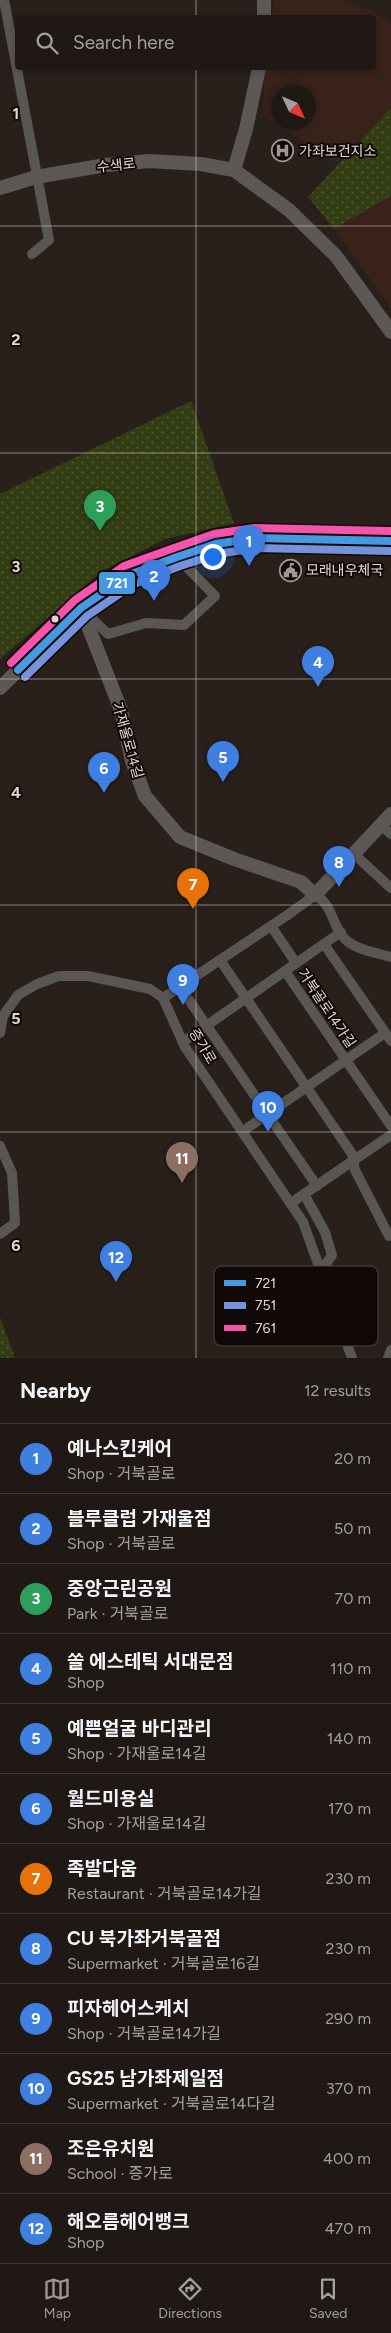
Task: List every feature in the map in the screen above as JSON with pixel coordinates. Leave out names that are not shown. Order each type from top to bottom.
[{"type":"street","points":[[4,0],[15,61]]},
{"type":"street","points":[[264,0],[264,15]]},
{"type":"street","points":[[17,70],[49,240],[32,254]]},
{"type":"street","points":[[234,170],[260,70]]},
{"type":"street","name":"수색로","points":[[0,188],[36,177],[106,165],[149,161],[201,164],[234,170],[289,210],[336,256],[391,332]]},
{"type":"street","points":[[0,688],[81,608],[129,575],[216,544],[255,538],[391,541]]},
{"type":"street","points":[[81,608],[108,634],[146,623],[184,625],[215,596],[177,557]]},
{"type":"street","name":"가재울로14길","points":[[81,608],[121,710],[132,761],[144,796],[180,837],[234,859],[301,882],[315,895]]},
{"type":"street","points":[[0,1032],[3,1016],[18,995],[37,984],[59,976],[88,976],[150,990],[163,998],[315,895],[354,854],[386,829],[391,814]]},
{"type":"street","points":[[354,854],[391,888]]},
{"type":"street","points":[[315,895],[325,900],[345,940],[360,948],[391,957]]},
{"type":"street","name":"거북골로14가길","points":[[271,926],[296,964]]},
{"type":"street","name":"거북골로14가길","points":[[183,1042],[340,932]]},
{"type":"street","points":[[243,1131],[346,1061],[388,1037],[324,944]]},
{"type":"street","points":[[220,960],[352,1154],[355,1170],[389,1236]]},
{"type":"street","name":"거북골로14가길","points":[[285,971],[391,1126]]},
{"type":"street","points":[[180,987],[317,1186]]},
{"type":"street","name":"증가로","points":[[163,998],[183,1042],[303,1222],[319,1266]]},
{"type":"street","points":[[291,1203],[391,1135]]},
{"type":"street","points":[[0,1146],[12,1173],[15,1223],[0,1234]]},
{"type":"street","points":[[304,1194],[325,1232],[332,1255],[325,1266]]},
{"type":"street","name":"증가로","points":[[348,1346],[352,1358]]},
{"type":"street","points":[[388,1358],[391,1350]]},
{"type":"shaded area","points":[[274,0],[340,0],[371,10],[391,23],[391,108],[354,150],[338,162],[286,130],[316,130],[316,85],[271,85],[271,121],[263,116],[264,70],[376,70],[376,15],[272,15]]},
{"type":"shaded area","points":[[391,196],[391,308],[334,229]]},
{"type":"green space","points":[[391,108],[391,196],[334,229],[308,197]]},
{"type":"green space","points":[[191,401],[234,523],[165,539],[102,571],[0,659],[0,494]]},
{"type":"green space","points":[[0,1317],[15,1358],[0,1358]]},
{"type":"transit line","name":"761","points":[[11,663],[75,600],[124,566],[214,534],[254,528],[391,531]]},
{"type":"transit line","name":"721","points":[[18,670],[81,608],[129,575],[177,557],[216,544],[255,538],[391,541]]},
{"type":"transit line","name":"751","points":[[25,677],[87,616],[134,584],[180,566],[218,554],[256,548],[391,551]]},
{"type":"place","name":"가좌보건지소","points":[[283,151]]},
{"type":"place","name":"중앙근린공원","points":[[100,531]]},
{"type":"place","name":"예나스킨케어","points":[[249,566]]},
{"type":"place","name":"모래내우체국","points":[[290,570]]},
{"type":"place","name":"블루클럽 가재울점","points":[[154,601]]},
{"type":"place","name":"쏠 에스테틱 서대문점","points":[[318,687]]},
{"type":"place","name":"예쁜얼굴 바디관리","points":[[223,782]]},
{"type":"place","name":"월드미용실","points":[[104,793]]},
{"type":"place","name":"CU 북가좌거북골점","points":[[339,887]]},
{"type":"place","name":"족발다움","points":[[193,909]]},
{"type":"place","name":"피자헤어스케치","points":[[183,1005]]},
{"type":"place","name":"GS25 남가좌제일점","points":[[268,1132]]},
{"type":"place","name":"조은유치원","points":[[182,1183]]},
{"type":"place","name":"해오름헤어뱅크","points":[[116,1282]]}]
